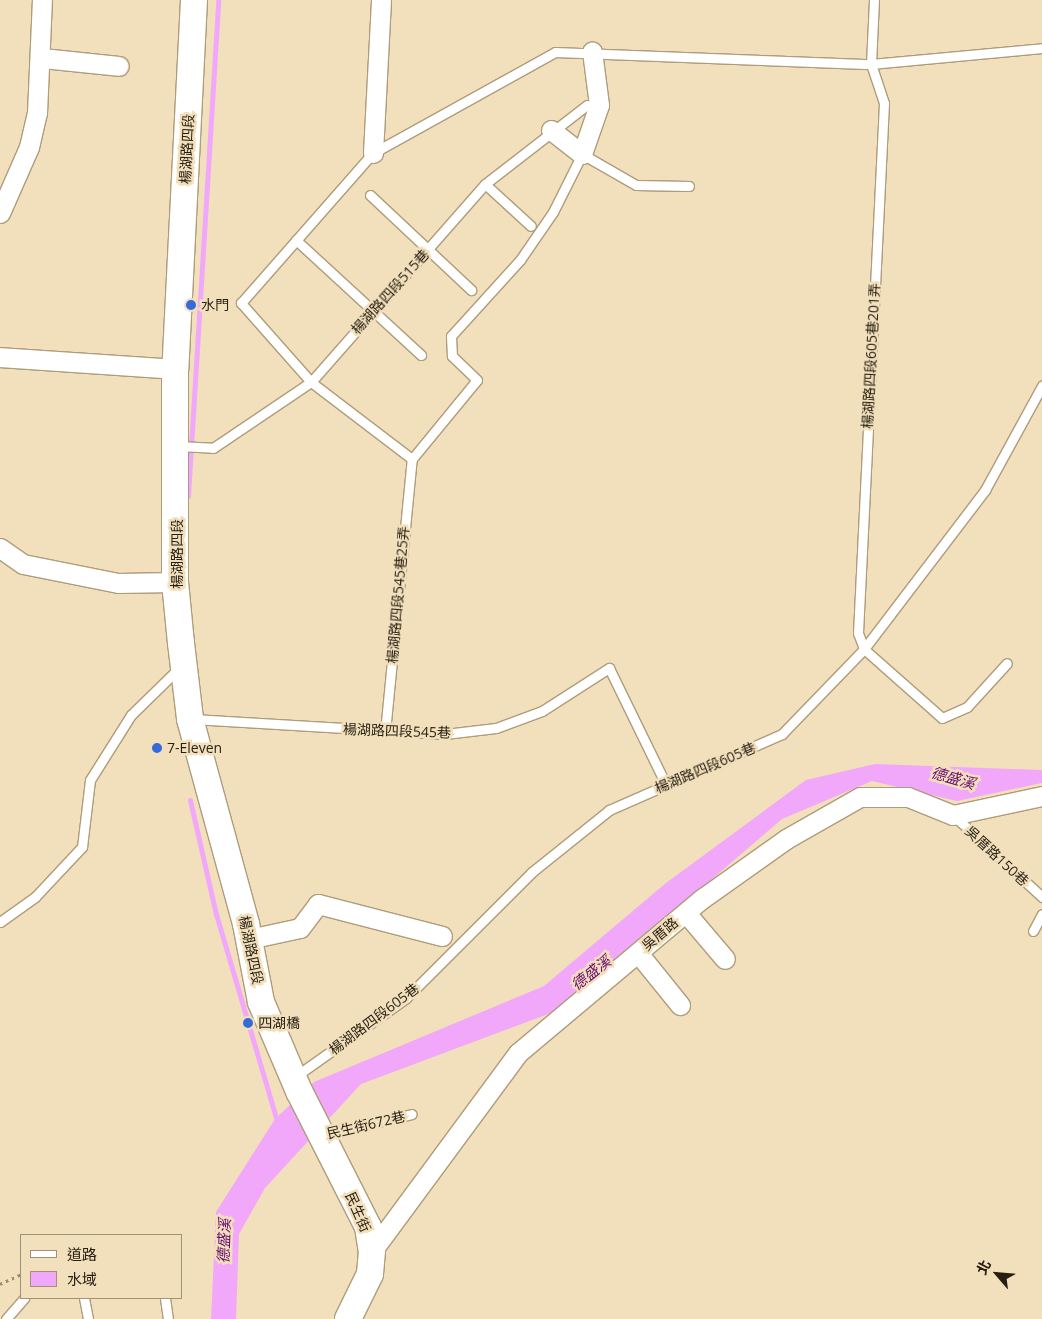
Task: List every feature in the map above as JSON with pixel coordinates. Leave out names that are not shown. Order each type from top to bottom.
[{"type":"street","points":[[0,212],[29,148],[42,58],[42,0]]},
{"type":"street","name":"楊湖路四段","points":[[194,0],[175,369],[178,446],[175,582],[186,662],[190,719],[249,939],[261,1002],[296,1085]]},
{"type":"street","points":[[373,153],[381,0]]},
{"type":"street","points":[[551,130],[582,154],[599,105],[592,52]]},
{"type":"street","points":[[42,58],[119,66]]},
{"type":"street","points":[[0,358],[175,369]]},
{"type":"street","points":[[0,548],[23,564],[118,583],[175,582]]},
{"type":"street","points":[[953,815],[1042,796]]},
{"type":"street","name":"吳厝路","points":[[372,1251],[518,1053],[686,913],[786,839],[860,797],[908,797],[953,815]]},
{"type":"street","points":[[249,939],[300,928],[318,904],[442,936]]},
{"type":"street","points":[[686,913],[725,959]]},
{"type":"street","points":[[638,953],[680,1005]]},
{"type":"street","points":[[296,1085],[320,1135]]},
{"type":"street","name":"民生街","points":[[320,1135],[368,1226],[372,1251],[370,1274],[350,1319]]},
{"type":"lane","points":[[871,64],[874,0]]},
{"type":"lane","points":[[689,186],[636,185],[582,154],[553,212],[520,260],[451,336],[452,356],[477,380],[412,459],[312,382],[241,303],[373,153],[555,52],[871,64],[1042,48]]},
{"type":"lane","name":"楊湖路四段605巷201弄","points":[[864,649],[858,633],[884,103],[871,64]]},
{"type":"lane","name":"楊湖路四段515巷","points":[[178,446],[213,448],[312,382],[485,184],[551,130],[587,105]]},
{"type":"lane","points":[[485,184],[531,226]]},
{"type":"lane","points":[[370,196],[471,290]]},
{"type":"lane","points":[[296,240],[421,356]]},
{"type":"lane","name":"楊湖路四段605巷","points":[[296,1085],[406,998],[532,872],[609,810],[665,783],[782,734],[864,649],[986,490],[1042,386]]},
{"type":"lane","name":"楊湖路四段545巷25弄","points":[[385,732],[412,459]]},
{"type":"lane","points":[[864,649],[942,718],[966,707],[1008,663]]},
{"type":"lane","points":[[0,922],[35,897],[82,847],[90,780],[131,715],[186,662]]},
{"type":"lane","name":"楊湖路四段545巷","points":[[190,719],[385,732],[445,734],[496,728],[542,712],[609,668],[665,783]]},
{"type":"lane","name":"吳厝路150巷","points":[[953,815],[1042,897]]},
{"type":"lane","points":[[1033,931],[1042,914]]},
{"type":"lane","name":"民生街672巷","points":[[320,1135],[412,1114]]},
{"type":"lane","points":[[6,1319],[23,1299]]},
{"type":"lane","points":[[84,1299],[88,1319]]},
{"type":"lane","points":[[165,1299],[168,1319]]},
{"type":"path","points":[[0,1284],[20,1274]]},
{"type":"water","name":"德盛溪","points":[[875,764],[1042,770],[1042,783],[957,801],[872,781],[782,819],[559,1010],[361,1084],[265,1188],[239,1234],[236,1319],[211,1319],[216,1212],[275,1119],[314,1082],[544,986],[666,883],[806,780]]},
{"type":"waterway","points":[[188,496],[218,0]]},
{"type":"waterway","points":[[190,800],[216,914],[278,1125]]},
{"type":"place","name":"水門","points":[[191,305]]},
{"type":"place","name":"7-Eleven","points":[[157,748]]},
{"type":"place","name":"四湖橋","points":[[248,1023]]}]
